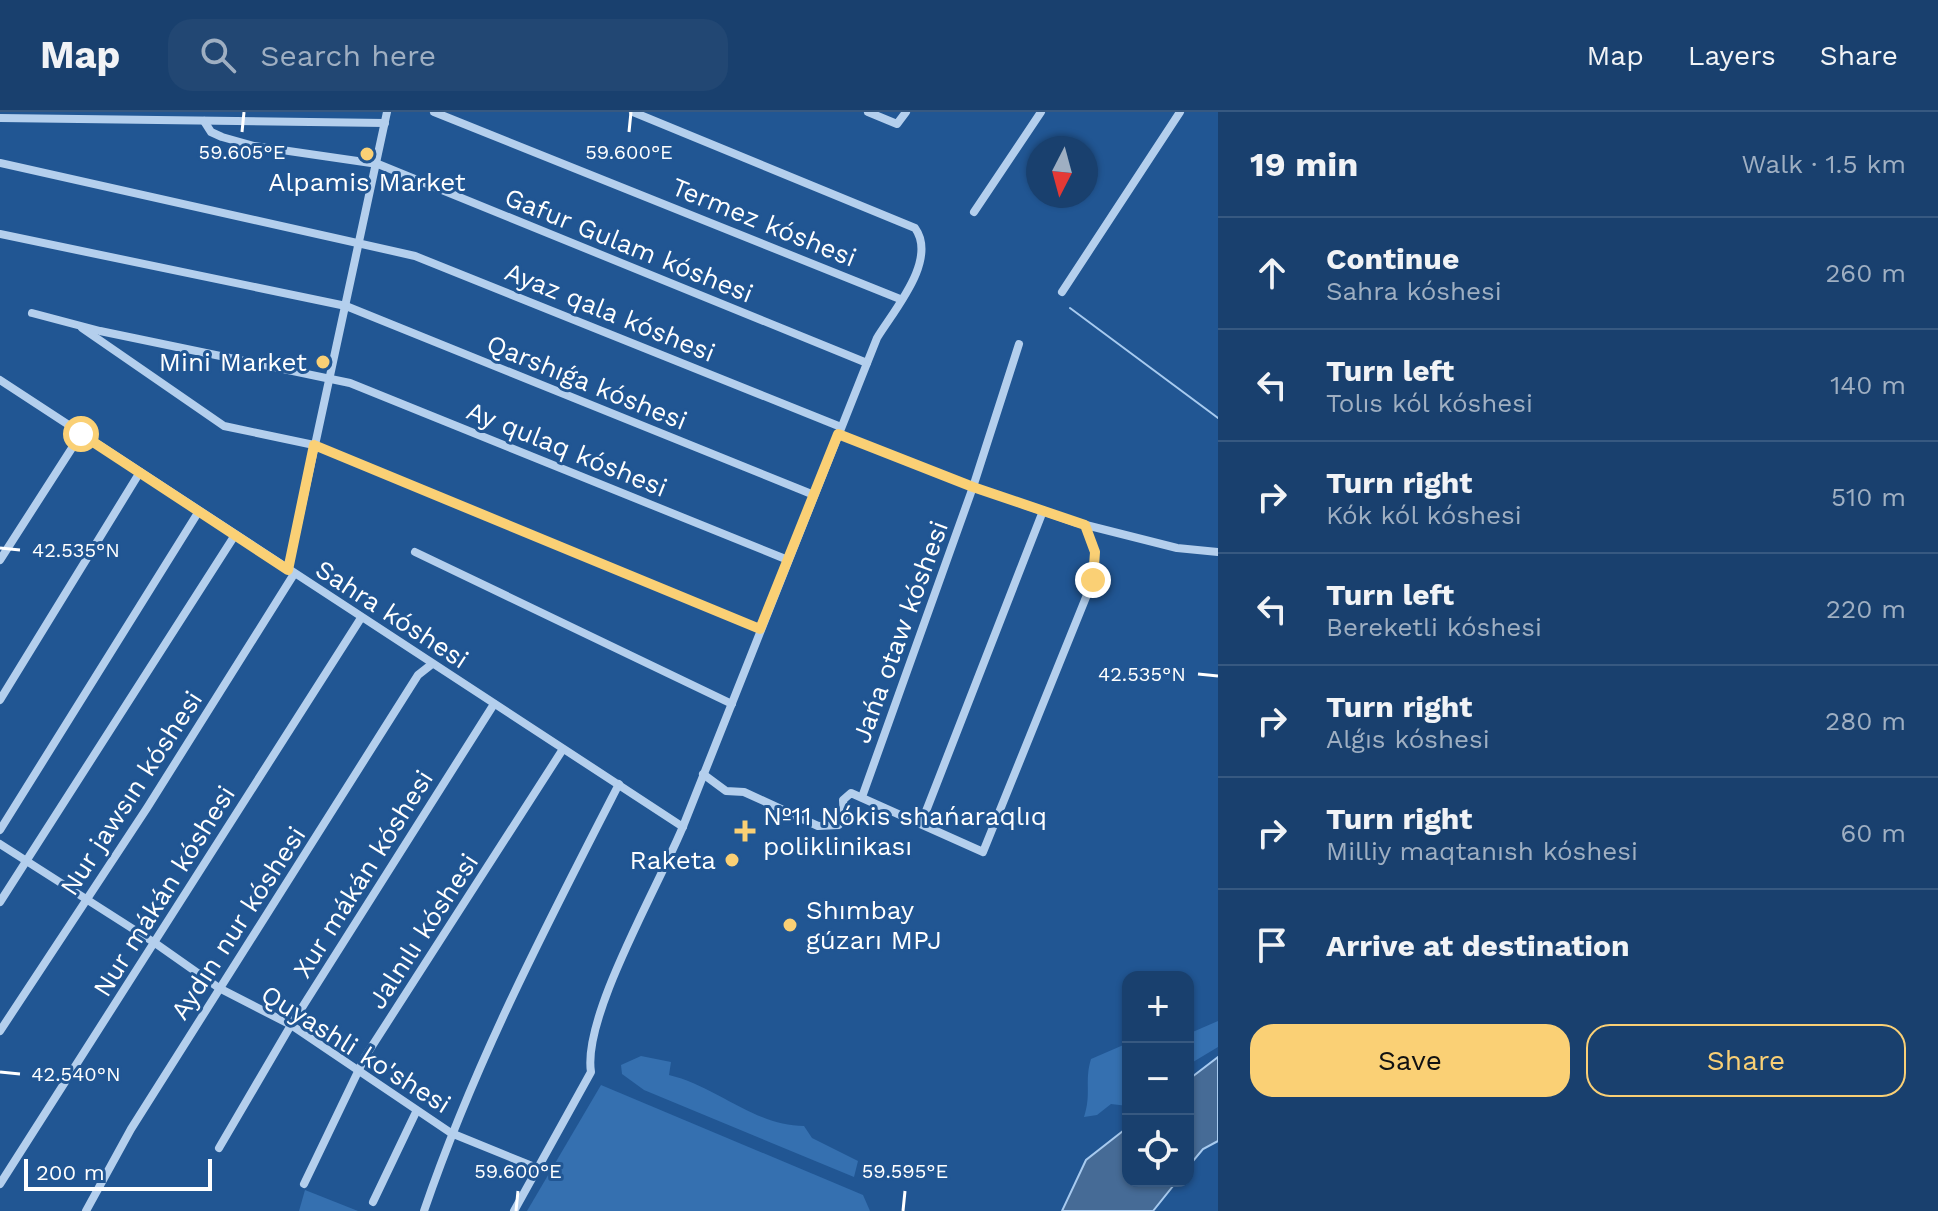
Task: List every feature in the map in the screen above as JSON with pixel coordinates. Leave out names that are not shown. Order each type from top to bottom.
[{"type":"street","points":[[291,572],[314,445],[361,242],[387,112]]},
{"type":"street","name":"Termez kóshesi","points":[[434,112],[900,299]]},
{"type":"street","points":[[514,1211],[591,1072],[588,1057],[593,1032],[683,827],[867,363],[918,269],[923,238],[915,228],[633,112]]},
{"type":"street","points":[[868,112],[897,124],[906,112]]},
{"type":"street","points":[[974,212],[1041,112]]},
{"type":"street","points":[[1062,292],[1180,112]]},
{"type":"street","points":[[0,118],[385,123]]},
{"type":"street","name":"Gafur Gulam kóshesi","points":[[204,121],[211,132],[254,146],[378,164],[867,363]]},
{"type":"street","name":"Ayaz qala kóshesi","points":[[0,163],[415,256],[973,487],[1085,525],[1177,548],[1218,552]]},
{"type":"street","name":"Qarshıǵa kóshesi","points":[[0,234],[346,306],[814,495]]},
{"type":"street","name":"Ay qulaq kóshesi","points":[[32,313],[350,383],[788,560]]},
{"type":"street","points":[[80,326],[105,347],[224,426],[314,445],[760,629]]},
{"type":"street","name":"Jańa otaw kóshesi","points":[[862,797],[973,487],[1019,344]]},
{"type":"street","name":"Sahra kóshesi","points":[[0,380],[683,827]]},
{"type":"street","points":[[0,560],[81,434]]},
{"type":"street","points":[[0,700],[140,472]]},
{"type":"street","points":[[0,830],[199,511]]},
{"type":"street","points":[[921,824],[1043,511]]},
{"type":"street","points":[[703,774],[726,791],[744,792],[818,826],[839,825],[844,817],[845,795],[851,793],[983,852],[1093,580],[1095,552],[1085,525]]},
{"type":"street","points":[[0,902],[235,535]]},
{"type":"street","points":[[415,552],[732,704]]},
{"type":"street","name":"Nur jawsın kóshesi","points":[[0,1031],[87,900],[291,572]]},
{"type":"street","name":"Nur mákán kóshesi","points":[[0,1184],[361,618]]},
{"type":"street","name":"Aydın nur kóshesi","points":[[86,1211],[131,1129],[219,988],[418,675],[432,664]]},
{"type":"street","name":"Xur mákán kóshesi","points":[[219,1148],[291,1025],[494,704]]},
{"type":"street","name":"Jalnılı kóshesi","points":[[304,1184],[359,1070],[563,749]]},
{"type":"street","points":[[424,1211],[451,1133],[504,1012],[619,784]]},
{"type":"street","name":"Quyashli ko'shesi","points":[[0,844],[155,943],[219,988],[291,1025],[416,1112],[451,1133],[537,1168]]},
{"type":"street","points":[[373,1202],[416,1112]]},
{"type":"shaded area","points":[[1218,1021],[1218,1047],[1194,1061],[1194,1043],[1194,1031]]},
{"type":"shaded area","points":[[1122,1046],[1122,1105],[1111,1104],[1097,1115],[1084,1117],[1088,1074],[1091,1059]]},
{"type":"shaded area","points":[[641,1056],[671,1062],[669,1075],[686,1080],[752,1113],[769,1120],[804,1126],[812,1138],[858,1161],[854,1177],[644,1090],[622,1074],[621,1065]]},
{"type":"shaded area","points":[[1218,1057],[1218,1141],[1203,1149],[1194,1160],[1194,1115],[1194,1075]]},
{"type":"shaded area","points":[[601,1085],[863,1195],[870,1211],[527,1211]]},
{"type":"shaded area","points":[[1122,1132],[1122,1187],[1172,1187],[1153,1211],[1062,1211],[1086,1160]]},
{"type":"shaded area","points":[[305,1190],[358,1211],[299,1211]]},
{"type":"waterway","points":[[1070,308],[1218,418]]},
{"type":"place","name":"Alpamis Market","points":[[367,154]]},
{"type":"place","name":"Mini Market","points":[[323,362]]},
{"type":"place","name":"№11 Nókis shańaraqlıq poliklinikası","points":[[745,831]]},
{"type":"place","name":"Raketa","points":[[732,860]]},
{"type":"place","name":"Shımbay gúzarı MPJ","points":[[790,925]]},
{"type":"route","points":[[81,434],[288,570],[314,445],[760,629],[838,434],[973,487],[1085,525],[1095,552],[1093,580]]}]
